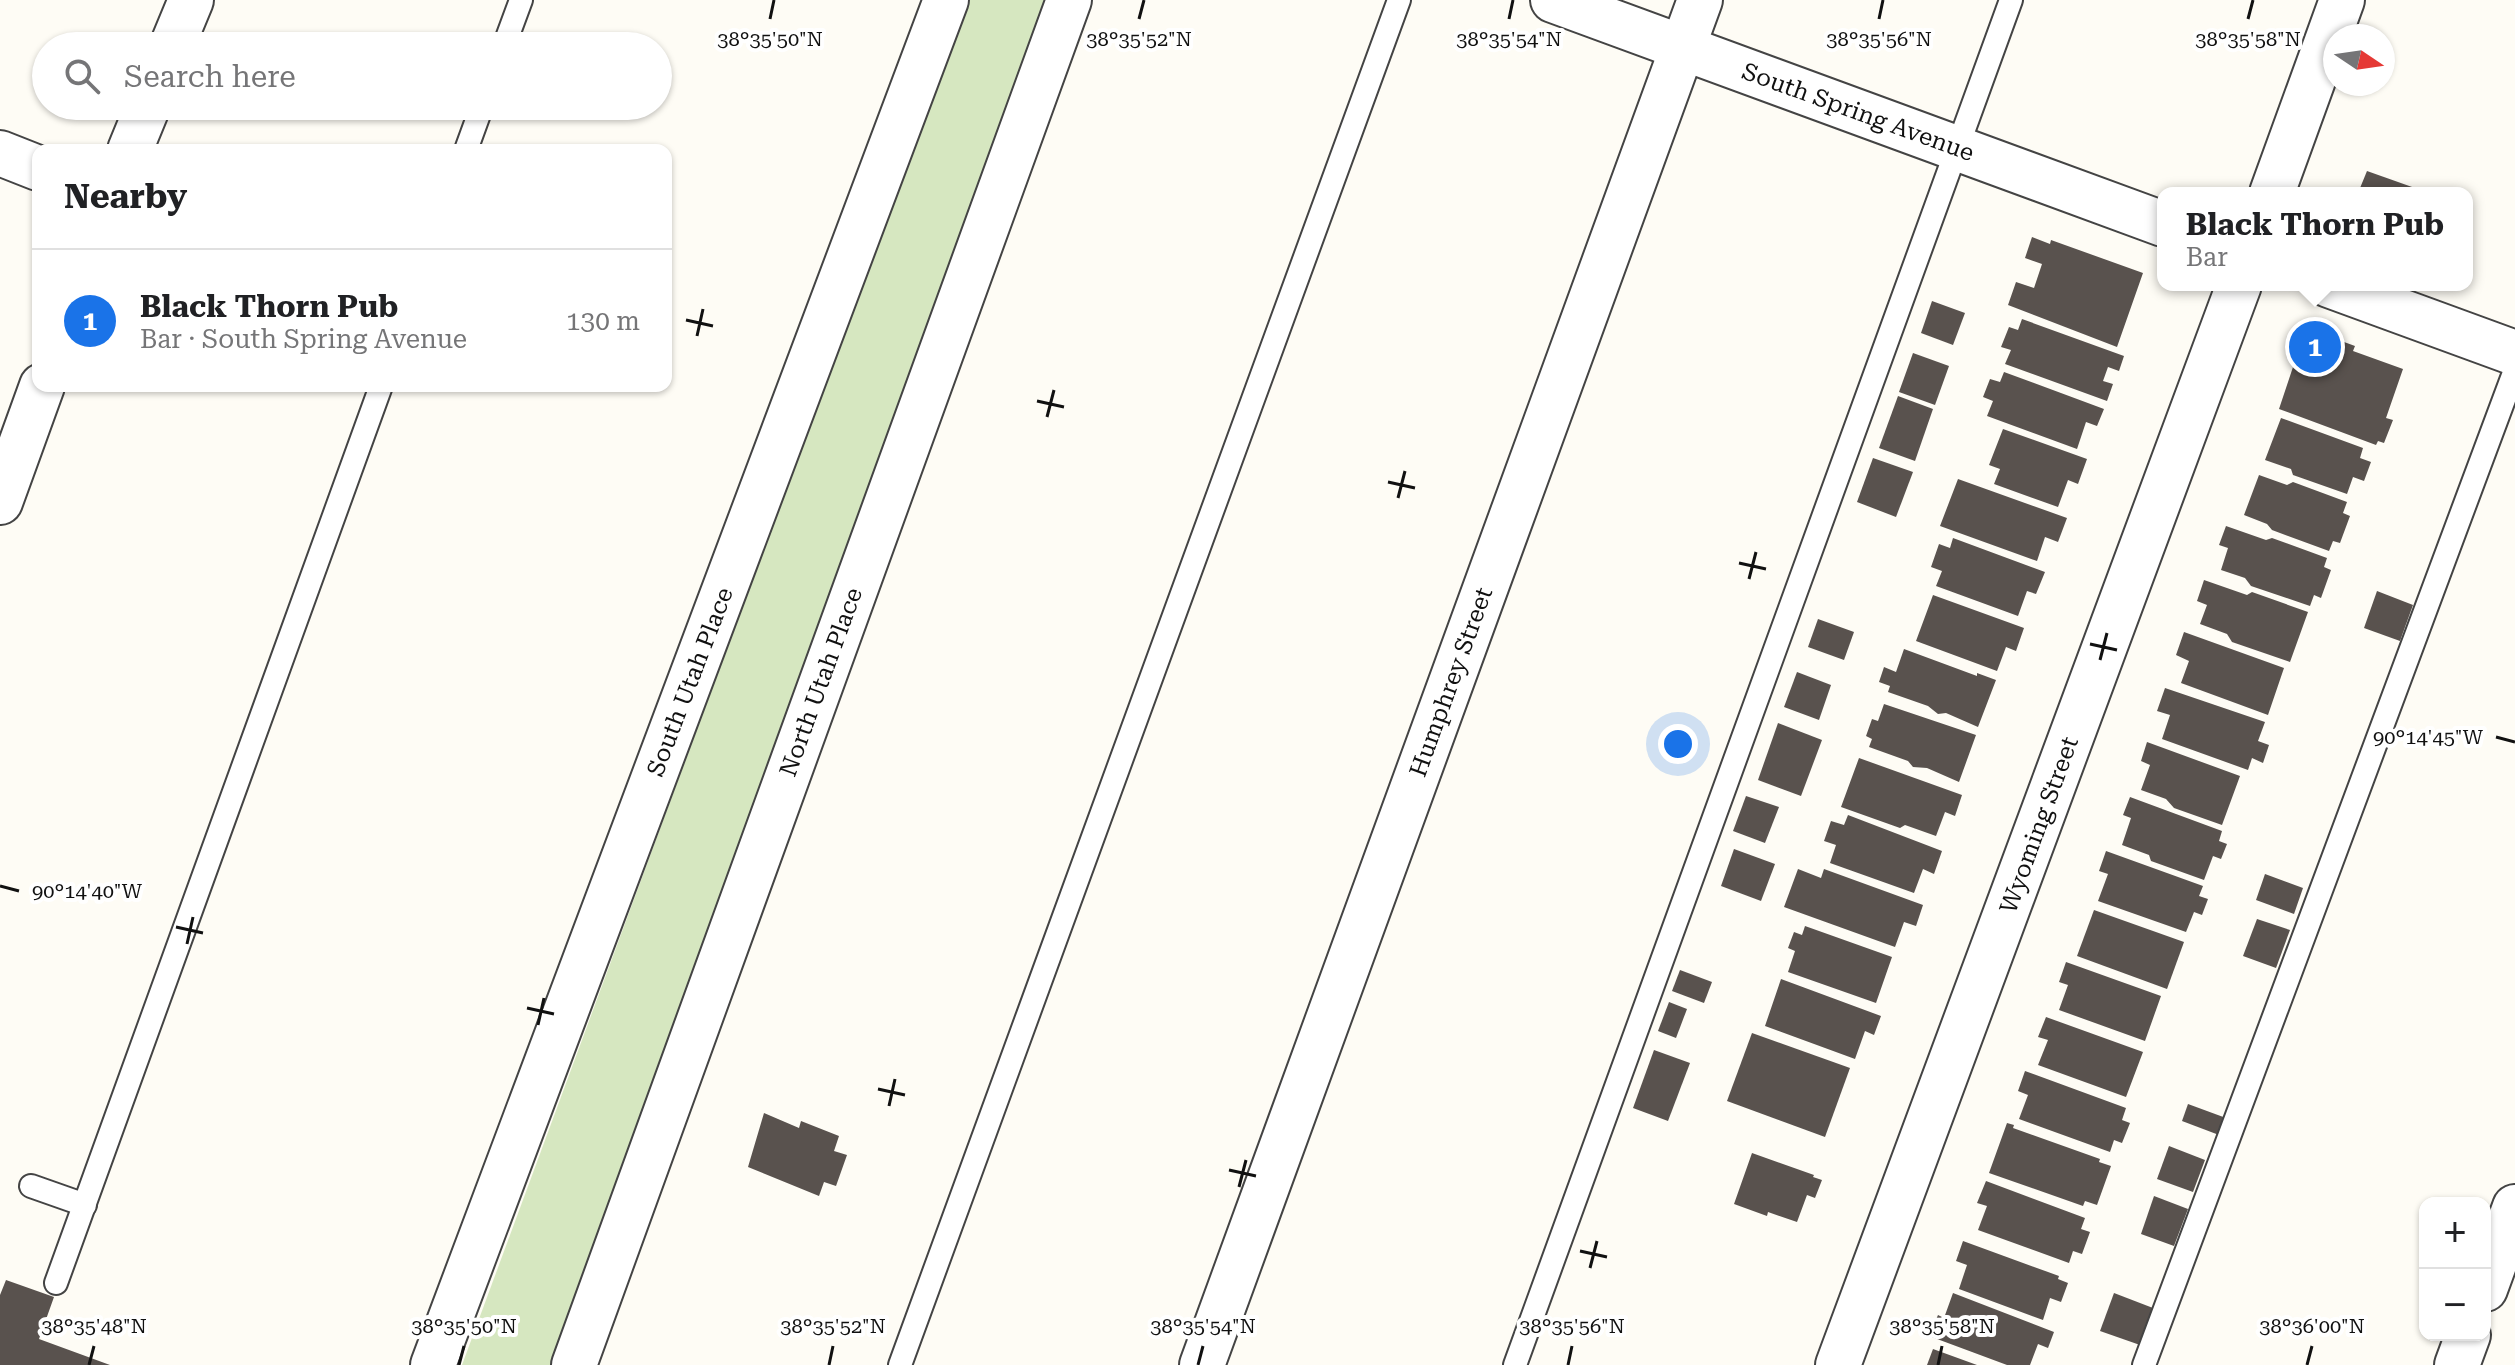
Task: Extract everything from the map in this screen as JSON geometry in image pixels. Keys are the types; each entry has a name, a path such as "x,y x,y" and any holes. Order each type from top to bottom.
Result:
{"street":[{"path":"178,32 191,0"},
{"name":"South Utah Place","path":"433,1365 946,0"},
{"name":"North Utah Place","path":"574,1365 1069,0"},
{"name":"South Spring Avenue","path":"1553,0 2157,222"},
{"name":"Humphrey Street","path":"1202,1365 1700,0"},
{"path":"2274,187 2342,0"},
{"path":"132,144 142,120"},
{"path":"0,153 32,166"},
{"name":"Wyoming Street","path":"1838,1365 2237,291"},
{"path":"2345,291 2515,353"},
{"path":"0,502 40,392"},
{"path":"2491,1273 2515,1207"},
{"path":"2457,1365 2466,1341"}],"lane":[{"path":"509,32 521,0"},
{"path":"900,1365 1399,0"},
{"path":"1515,1365 2011,0"},
{"path":"468,144 477,120"},
{"path":"2144,1365 2515,370"},
{"path":"56,1283 379,392"},
{"path":"31,1186 85,1205"}],"green space":[{"path":"966,0 1057,0 553,1365 462,1365"}],"building":[{"path":"2367,171 2412,187 2360,187"},
{"path":"2032,237 2050,244 2051,240 2143,273 2117,347 2008,305 2016,282 2034,288 2042,264 2025,258"},
{"path":"1932,301 1965,313 1953,345 1921,333"},
{"path":"2022,319 2124,356 2119,371 2108,367 2103,381 2113,384 2107,401 2005,364 2011,350 2001,347 2009,327 2018,330"},
{"path":"2306,328 2355,346 2353,351 2403,369 2386,418 2393,420 2384,443 2378,441 2376,445 2279,409"},
{"path":"1913,353 1949,366 1935,405 1899,392"},
{"path":"2004,372 2104,409 2097,426 2086,422 2077,449 1987,416 1993,401 1983,397 1990,379 2000,382"},
{"path":"1898,396 1933,409 1915,461 1879,448"},
{"path":"2281,418 2363,448 2360,458 2371,462 2364,481 2353,477 2347,494 2293,475 2291,469 2265,460"},
{"path":"2003,429 2087,459 2078,484 2068,480 2058,507 1994,484 2000,469 1989,465"},
{"path":"1873,458 1913,472 1896,517 1857,502"},
{"path":"2259,475 2287,485 2293,482 2347,502 2343,513 2350,516 2340,543 2333,541 2329,551 2272,530 2267,524 2244,515"},
{"path":"1958,479 2067,518 2058,542 2045,537 2037,561 1940,526"},
{"path":"2226,526 2266,540 2272,538 2327,558 2324,567 2331,570 2321,598 2314,595 2310,606 2251,586 2245,578 2221,570 2228,548 2219,545"},
{"path":"1953,538 2045,572 2036,594 2027,591 2018,616 1936,586 1942,571 1931,567 1939,544 1950,548"},
{"path":"2204,580 2247,595 2252,592 2308,612 2290,662 2232,642 2227,634 2200,624 2207,605 2197,601"},
{"path":"2377,591 2413,605 2400,641 2364,628"},
{"path":"1933,595 2024,628 2016,651 2006,647 1997,671 1916,641"},
{"path":"1818,619 1854,632 1844,660 1808,647"},
{"path":"2184,632 2284,668 2268,715 2181,683 2189,661 2176,655"},
{"path":"1904,649 1996,680 1978,727 1888,692 1890,686 1879,682 1884,667 1896,672"},
{"path":"1797,672 1831,685 1819,720 1784,707"},
{"path":"2165,688 2265,722 2258,741 2269,745 2263,763 2252,758 2248,770 2162,739 2170,715 2157,711"},
{"path":"1884,704 1976,735 1959,782 1927,768 1913,767 1908,761 1869,747 1872,739 1866,736 1872,719 1878,721"},
{"path":"1778,723 1822,740 1801,796 1758,780"},
{"path":"2147,742 2240,776 2222,825 2174,808 2166,799 2141,790 2150,765 2141,761"},
{"path":"1859,758 1962,795 1955,816 1945,812 1936,836 1905,825 1900,828 1841,807"},
{"path":"1746,796 1779,807 1765,843 1733,831"},
{"path":"2130,797 2222,831 2219,841 2227,844 2221,859 2213,856 2204,880 2151,861 2149,855 2122,845 2131,818 2123,815"},
{"path":"1848,815 1942,851 1934,874 1923,869 1914,893 1830,863 1836,845 1824,841 1831,821 1844,825"},
{"path":"1734,849 1775,864 1761,901 1721,886"},
{"path":"2106,851 2203,886 2199,896 2208,899 2202,915 2194,912 2186,932 2098,901 2108,874 2099,871"},
{"path":"1798,869 1821,878 1824,869 1923,905 1916,926 1904,922 1895,947 1784,907"},
{"path":"2265,874 2303,888 2294,914 2256,900"},
{"path":"2094,910 2184,942 2167,989 2077,956"},
{"path":"2257,919 2290,930 2276,968 2243,956"},
{"path":"1805,926 1892,957 1876,1003 1788,972 1795,951 1788,948 1794,932 1802,935"},
{"path":"2066,962 2161,996 2145,1041 2059,1010 2068,985 2059,982"},
{"path":"1680,970 1712,982 1704,1003 1672,991"},
{"path":"1781,979 1881,1016 1874,1035 1865,1031 1855,1059 1765,1026"},
{"path":"1669,1002 1687,1009 1676,1038 1658,1031"},
{"path":"2046,1017 2143,1052 2126,1097 2038,1065 2048,1040 2038,1037"},
{"path":"1752,1033 1850,1068 1825,1137 1727,1101"},
{"path":"1654,1050 1690,1063 1668,1121 1633,1108"},
{"path":"2025,1071 2126,1108 2122,1120 2130,1123 2122,1143 2114,1140 2110,1152 2019,1119 2028,1095 2018,1091"},
{"path":"2188,1104 2226,1118 2219,1135 2182,1121"},
{"path":"764,1113 799,1128 801,1121 839,1136 834,1151 847,1155 836,1186 824,1182 819,1196 748,1167"},
{"path":"2007,1123 2111,1166 2097,1205 2085,1201 2083,1206 1989,1173"},
{"path":"2169,1146 2205,1160 2193,1192 2157,1179"},
{"path":"1752,1153 1822,1180 1815,1198 1807,1195 1797,1222 1768,1212 1767,1216 1734,1204"},
{"path":"1986,1181 2085,1218 2081,1229 2090,1232 2082,1254 2073,1251 2069,1263 1978,1230 1987,1206 1977,1203"},
{"path":"2154,1196 2188,1209 2174,1246 2141,1234"},
{"path":"1963,1241 2059,1276 2058,1279 2068,1283 2061,1302 2050,1298 2043,1320 1959,1289 1967,1265 1956,1261"},
{"path":"6,1280 54,1297 39,1339 110,1365 0,1365 0,1295"},
{"path":"1953,1293 2054,1332 2048,1348 2038,1344 2030,1365 2007,1365 1929,1336 1938,1315 1944,1318"},
{"path":"2114,1293 2153,1308 2140,1345 2100,1331"},
{"path":"1933,1349 1977,1365 1927,1365"}],"place":[{"name":"Black Thorn Pub","path":"2315,347"}]}
